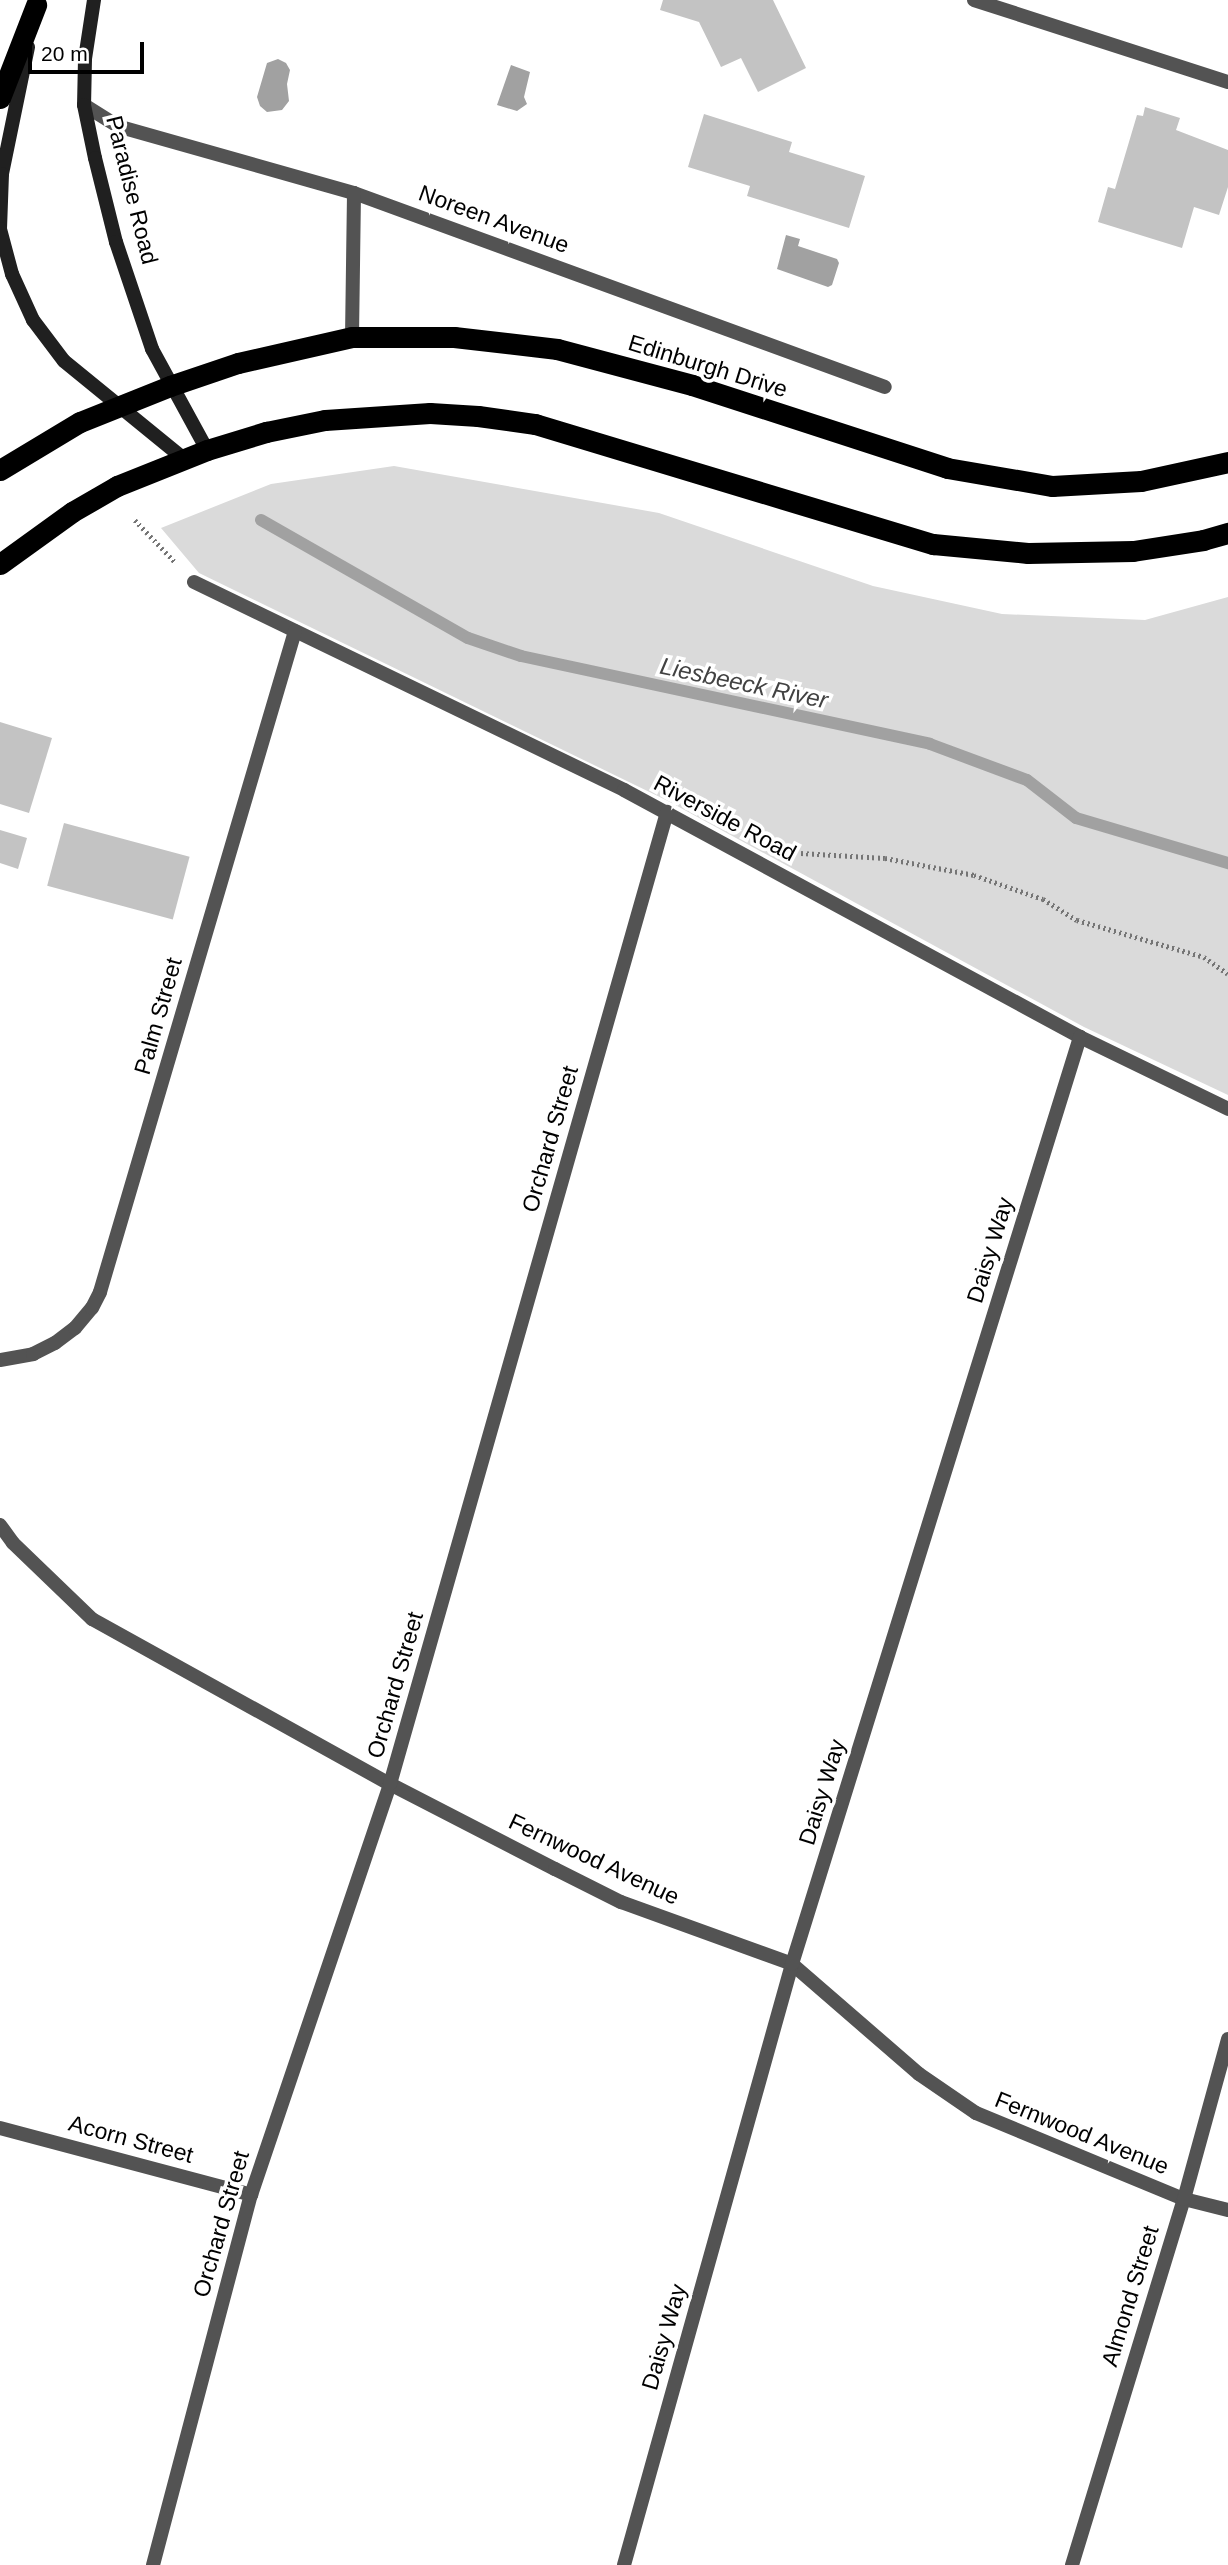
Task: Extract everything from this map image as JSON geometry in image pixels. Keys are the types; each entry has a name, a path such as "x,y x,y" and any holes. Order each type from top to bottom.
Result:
{"highway":[{"path":"0,98 37,3"},
{"name":"Edinburgh Drive","path":"170,386 238,363 352,337 454,337 557,349 692,385 947,468 1052,486 1141,481 1228,462"},
{"path":"0,470 38,445 118,405 170,386"},
{"path":"0,564 72,512 117,486 207,450 266,432 325,420 417,414 478,416 548,428 933,544 1028,553 1133,551 1203,540 1228,533"}],"main road":[{"name":"Paradise Road","path":"94,0 85,59 84,106 119,252 148,338 170,386 207,450"},
{"path":"37,3 2,174 0,229 12,274 33,320 64,361 184,459"}],"street":[{"path":"974,0 1228,82"},
{"name":"Noreen Avenue","path":"84,106 117,126 354,193 885,387"},
{"path":"352,337 354,193"},
{"name":"Riverside Road","path":"194,582 667,812 1080,1037 1228,1109"},
{"name":"Palm Street","path":"0,1360 33,1354 55,1343 75,1328 92,1308 100,1292 295,631"},
{"name":"Orchard Street","path":"153,2565 251,2195 390,1784 667,812"},
{"name":"Daisy Way","path":"624,2565 792,1964 1080,1037"},
{"name":"Fernwood Avenue","path":"0,1524 13,1543 92,1619 390,1784 621,1902 792,1964 919,2074 976,2113 1184,2199 1228,2210"},
{"name":"Almond Street","path":"1072,2565 1184,2199 1228,2039"},
{"name":"Acorn Street","path":"0,2128 251,2195"}],"path":[{"path":"135,520 194,582"},
{"path":"751,857 826,853 885,858 974,875 1043,899 1077,920 1204,957 1228,974"}],"shaded area":[{"path":"278,59 286,63 290,70 287,84 289,101 282,110 267,112 260,106 257,97 267,63"},
{"path":"511,65 530,72 524,97 527,104 517,111 497,105"},
{"path":"786,235 800,239 798,246 837,259 839,263 832,285 828,287 777,269"},
{"path":"394,466 659,513 873,586 1002,614 1145,620 1228,597 1228,1095 1084,1027 668,801 199,573 161,528 271,484"}],"building":[{"path":"663,0 773,0 806,68 758,92 741,58 721,67 699,22 660,10"},
{"path":"1145,107 1180,118 1176,130 1228,150 1228,187 1219,215 1194,207 1182,248 1098,222 1108,187 1115,189 1137,115 1143,116"},
{"path":"704,114 792,142 789,152 865,176 849,228 747,196 750,186 688,167"},
{"path":"0,722 52,738 29,813 0,804"},
{"path":"64,823 190,857 173,919 47,886"},
{"path":"0,830 27,838 18,869 0,863"}],"waterway":[{"name":"Liesbeeck River","path":"261,520 468,638 521,656 930,744 1027,780 1076,818 1228,863"}]}
